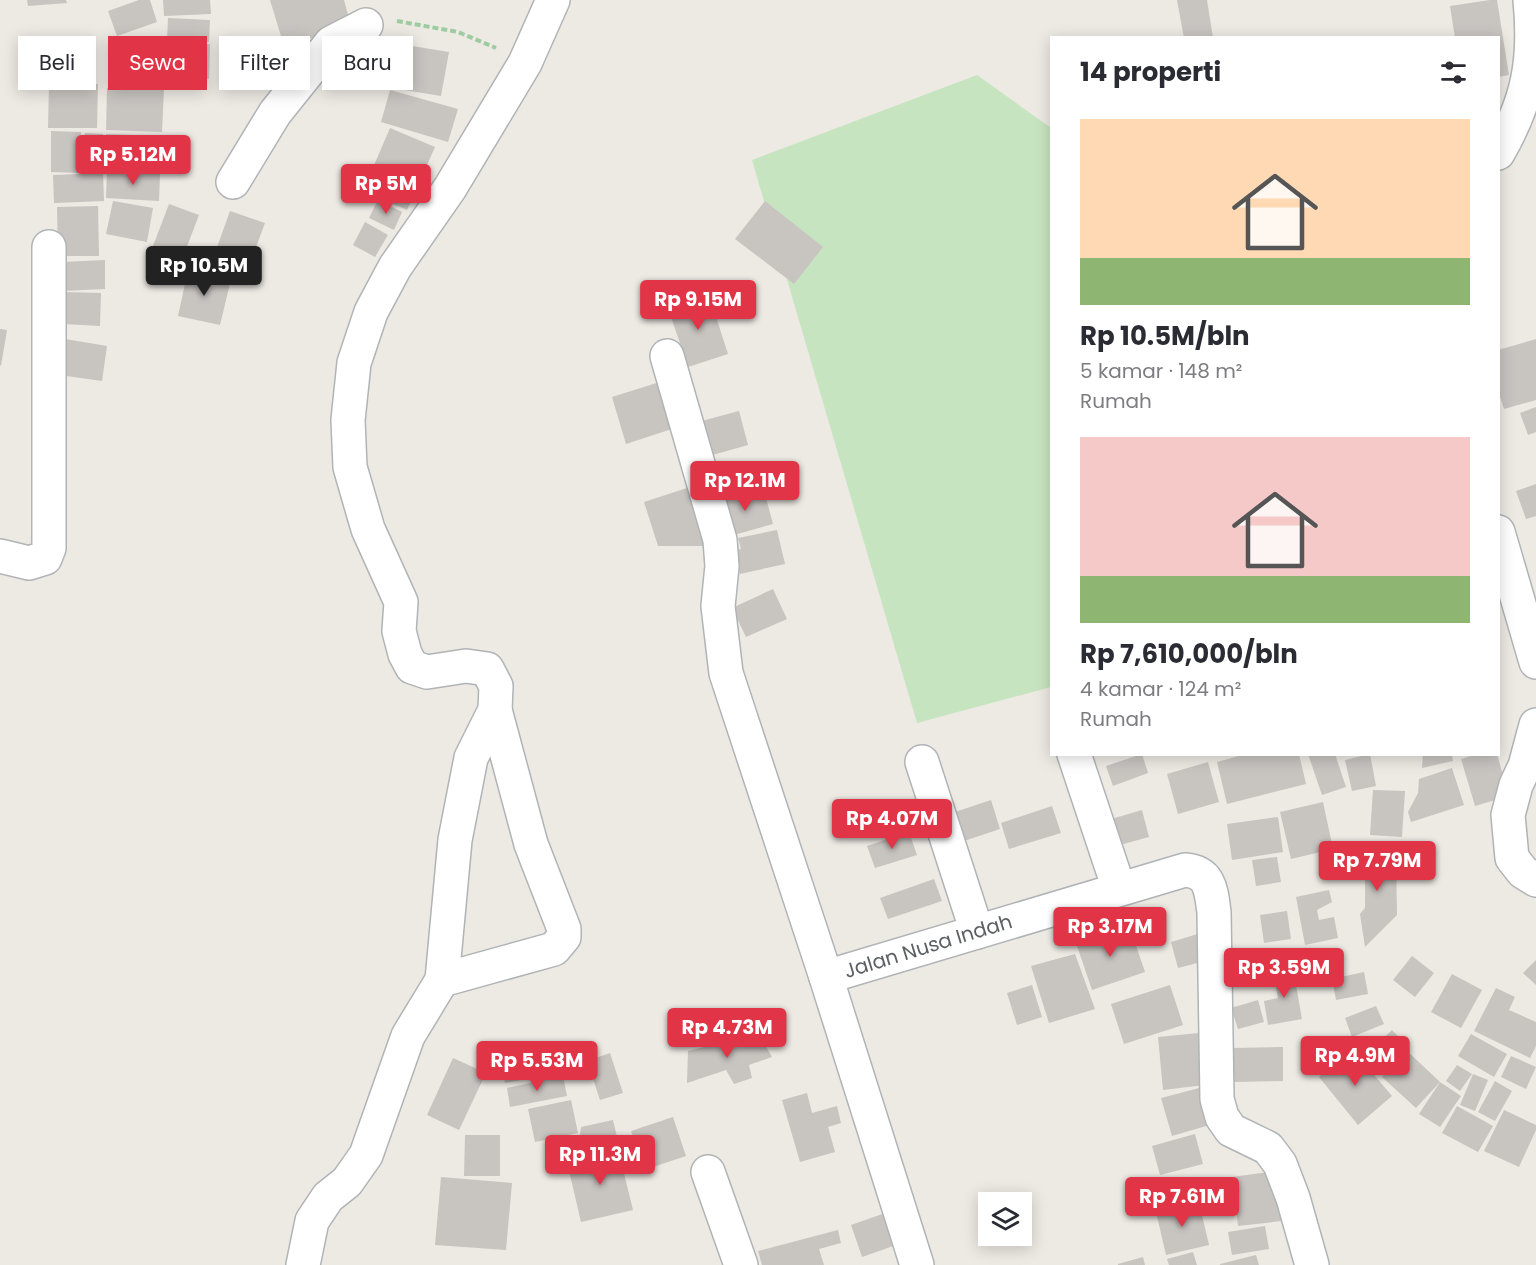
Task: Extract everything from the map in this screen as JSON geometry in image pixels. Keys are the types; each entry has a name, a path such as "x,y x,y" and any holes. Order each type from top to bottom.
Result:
{"street":[{"path":"442,980 554,949 564,937 564,929 531,844 495,710 496,686 487,669 466,666 427,672 412,667 405,654 399,631 401,602 368,529 350,467 348,420 354,363 371,312 395,267 450,188 514,57 553,0"},
{"path":"1500,149 1517,119 1532,82 1536,51 1530,0"},
{"path":"233,183 275,113 331,43 366,25"},
{"path":"0,556 29,563 45,558 49,548 49,247"},
{"path":"667,356 720,540 722,566 718,606 726,673 826,977 917,1265"},
{"path":"1500,539 1536,662"},
{"path":"303,1265 312,1221 328,1197 347,1182 366,1155 408,1036 442,980 455,840 471,758 495,710"},
{"path":"1536,725 1508,815 1512,858 1523,872 1536,880"},
{"path":"1075,756 1119,889"},
{"path":"922,762 977,932"},
{"name":"Jalan Nusa Indah","path":"826,977 1119,889 1185,870 1194,870 1202,875 1210,886 1214,912 1217,1099 1222,1116 1231,1130 1268,1148 1280,1164 1293,1198 1312,1265"},
{"path":"708,1172 741,1265"}],"path":[{"path":"366,25 395,20 458,32 514,57"}],"green space":[{"path":"977,75 1050,127 1050,687 917,723 752,160"}],"building":[{"path":"27,0 66,0 67,3 28,6"},
{"path":"139,0 150,0 157,22 117,36 108,11"},
{"path":"163,0 210,0 211,14 164,16"},
{"path":"270,0 344,0 351,26 310,38 310,36 281,36"},
{"path":"1177,0 1207,0 1213,36 1184,36"},
{"path":"1497,0 1509,75 1500,77 1500,36 1455,36 1450,6"},
{"path":"168,18 210,20 209,42 207,42 207,36 167,36"},
{"path":"207,44 210,44 209,79 207,79"},
{"path":"413,46 449,52 441,96 404,90 413,90"},
{"path":"96,84 98,84 97,128 48,128 49,90 96,90"},
{"path":"107,88 108,90 164,90 162,132 106,130"},
{"path":"390,90 458,109 448,142 381,122"},
{"path":"390,128 435,147 407,210 363,191"},
{"path":"51,131 81,132 80,173 51,172"},
{"path":"85,133 103,134 101,169 82,168"},
{"path":"106,134 160,136 158,168 105,166"},
{"path":"107,172 160,174 159,201 106,198"},
{"path":"103,173 104,201 54,203 53,175"},
{"path":"378,200 402,212 394,230 369,218"},
{"path":"113,201 153,208 147,242 106,234"},
{"path":"765,201 823,247 794,284 735,239"},
{"path":"169,204 199,215 183,257 153,246"},
{"path":"98,206 99,256 58,256 57,207"},
{"path":"230,211 265,223 244,279 210,267"},
{"path":"365,222 388,235 375,257 353,245"},
{"path":"105,260 105,289 62,291 62,262"},
{"path":"188,270 231,279 220,325 178,316"},
{"path":"64,292 101,293 100,326 63,324"},
{"path":"709,295 728,354 688,367 668,308"},
{"path":"0,329 7,330 1,366 0,365"},
{"path":"65,339 107,346 102,381 59,375"},
{"path":"1536,339 1536,400 1504,409 1500,397 1500,349"},
{"path":"666,380 681,426 626,444 612,397"},
{"path":"1536,407 1536,432 1528,435 1520,413"},
{"path":"739,411 748,445 702,458 694,423"},
{"path":"1536,484 1536,516 1526,519 1516,491"},
{"path":"763,487 773,524 727,537 717,500"},
{"path":"687,488 706,546 658,546 644,502"},
{"path":"777,530 785,564 740,574 735,550 741,549 738,538"},
{"path":"773,589 787,619 746,637 732,608"},
{"path":"1143,756 1148,773 1113,786 1106,766"},
{"path":"1239,756 1299,756 1306,784 1227,804 1217,762"},
{"path":"1309,756 1336,756 1346,787 1322,795"},
{"path":"1370,756 1376,786 1352,791 1345,760"},
{"path":"1423,756 1452,756 1453,761 1422,768"},
{"path":"1471,756 1498,756 1509,796 1475,806 1461,759"},
{"path":"1208,762 1219,802 1178,814 1167,774"},
{"path":"1452,768 1464,805 1411,822 1408,812 1418,793 1419,779"},
{"path":"1373,790 1405,791 1402,837 1370,835"},
{"path":"991,800 1000,829 955,844 946,815"},
{"path":"1323,802 1333,849 1291,859 1280,812"},
{"path":"1052,806 1061,833 1009,849 1001,823"},
{"path":"1142,810 1149,837 1116,846 1108,820"},
{"path":"1278,817 1283,852 1232,860 1227,824"},
{"path":"909,832 917,855 875,868 867,846"},
{"path":"1396,855 1397,915 1365,947 1360,914 1365,908 1365,879 1351,879 1351,856"},
{"path":"1277,857 1281,882 1256,886 1252,860"},
{"path":"934,879 942,901 888,919 880,898"},
{"path":"1329,890 1332,902 1317,910 1319,920 1334,917 1338,938 1305,945 1296,897"},
{"path":"1287,911 1291,939 1264,943 1260,915"},
{"path":"1129,925 1145,972 1092,990 1076,943"},
{"path":"1201,933 1209,960 1178,968 1171,942"},
{"path":"1310,948 1330,948 1338,972 1305,982 1300,969 1310,966"},
{"path":"1075,954 1095,1009 1049,1023 1031,966"},
{"path":"1412,956 1434,973 1415,997 1393,980"},
{"path":"1536,960 1536,985 1523,973"},
{"path":"1293,968 1302,1019 1268,1025 1264,1001 1278,998 1273,972"},
{"path":"1364,972 1368,994 1336,1000 1332,979"},
{"path":"1452,974 1482,990 1461,1028 1431,1012"},
{"path":"1032,985 1042,1017 1017,1025 1007,993"},
{"path":"1170,985 1183,1025 1124,1044 1111,1004"},
{"path":"1496,988 1515,997 1509,1010 1536,1022 1536,1046 1530,1058 1474,1031"},
{"path":"1258,1000 1264,1022 1238,1029 1231,1008"},
{"path":"1376,1006 1384,1024 1352,1037 1345,1018"},
{"path":"1392,1030 1407,1045 1380,1073 1364,1057"},
{"path":"1199,1033 1205,1085 1163,1090 1158,1037"},
{"path":"759,1034 772,1057 749,1065 752,1078 734,1084 726,1070 687,1083 688,1051"},
{"path":"1471,1034 1507,1054 1494,1077 1458,1056"},
{"path":"566,1041 571,1071 505,1083 499,1053"},
{"path":"1283,1047 1283,1081 1231,1082 1230,1048"},
{"path":"1352,1049 1392,1096 1358,1125 1319,1077"},
{"path":"1406,1050 1440,1082 1416,1108 1382,1077"},
{"path":"610,1053 623,1093 600,1100 587,1061"},
{"path":"1511,1056 1536,1067 1526,1089 1501,1077"},
{"path":"453,1058 486,1073 459,1130 427,1115"},
{"path":"1457,1065 1472,1074 1460,1091 1446,1081"},
{"path":"1473,1074 1488,1080 1475,1111 1460,1105"},
{"path":"563,1076 567,1096 510,1107 507,1088"},
{"path":"1495,1081 1512,1091 1495,1121 1478,1112"},
{"path":"1440,1082 1461,1096 1440,1127 1419,1114"},
{"path":"1203,1087 1213,1124 1172,1136 1161,1098"},
{"path":"807,1093 812,1113 837,1106 841,1123 828,1127 835,1152 800,1162 782,1100"},
{"path":"571,1100 578,1133 535,1142 528,1109"},
{"path":"1457,1106 1493,1126 1478,1152 1442,1133"},
{"path":"1504,1110 1536,1125 1536,1130 1519,1167 1484,1151"},
{"path":"673,1117 686,1156 644,1170 631,1131"},
{"path":"613,1120 618,1141 578,1151 581,1127"},
{"path":"1195,1134 1203,1164 1160,1175 1152,1146"},
{"path":"465,1135 500,1135 500,1176 464,1176"},
{"path":"618,1149 633,1210 581,1222 567,1162"},
{"path":"1275,1171 1282,1221 1238,1226 1232,1177"},
{"path":"441,1177 512,1183 506,1250 435,1245"},
{"path":"1199,1202 1209,1245 1166,1255 1156,1212"},
{"path":"888,1212 899,1244 862,1257 851,1225"},
{"path":"1265,1226 1269,1249 1232,1255 1228,1232"},
{"path":"838,1230 841,1243 819,1249 824,1265 762,1265 758,1251"},
{"path":"1193,1252 1197,1265 1169,1265 1167,1259"},
{"path":"1256,1255 1259,1265 1220,1265 1220,1264"},
{"path":"1143,1257 1145,1265 1118,1265 1118,1264"}]}
